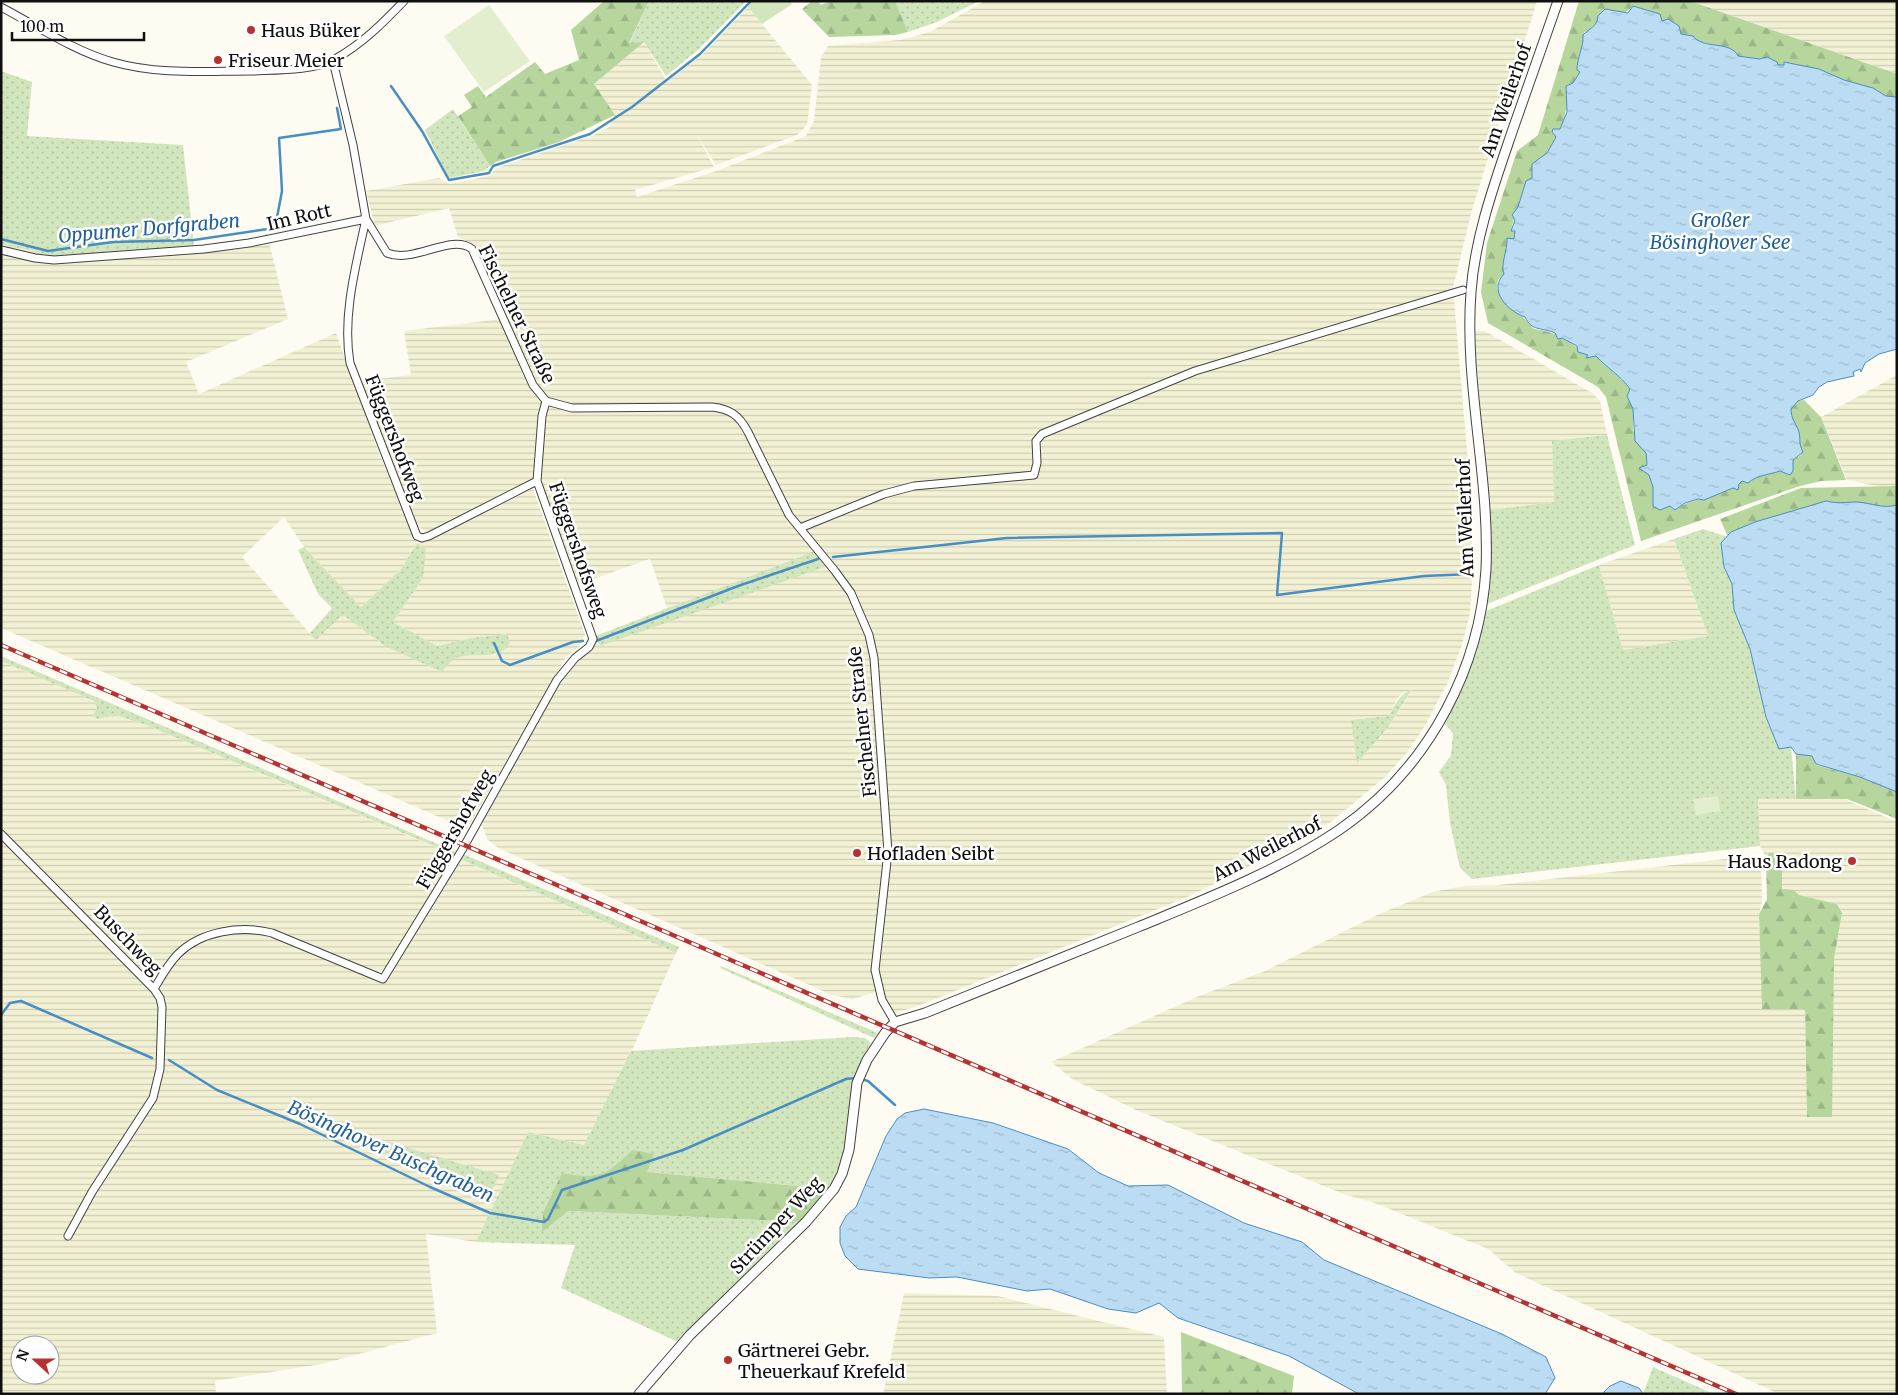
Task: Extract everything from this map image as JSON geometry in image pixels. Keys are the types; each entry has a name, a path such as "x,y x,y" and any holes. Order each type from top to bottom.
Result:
{"street":[{"path":"1,7 85,51 113,62 144,69 178,72 301,68 333,61 364,40 404,1"},
{"name":"Am Weilerhof","path":"895,1022 911,1018 1196,904 1274,866 1339,830 1387,791 1416,759 1434,732 1459,685 1473,646 1481,609 1486,568 1484,517 1470,352 1471,290 1475,262 1494,184 1558,1"},
{"name":"Fischelner Straße","path":"333,61 353,145 366,219 388,253 403,257 457,244 468,246 472,249 533,385 546,402 572,408 712,406 733,412 742,419 780,500 851,593 866,628 874,658 888,852 875,970 882,1000 895,1022"},
{"name":"Im Rott","path":"1,250 35,258 54,260 204,249 249,243 366,219"},
{"name":"Függershofweg","path":"366,219 357,262 346,339 350,363 417,536 422,538 429,536 537,480"},
{"path":"800,528 884,494 914,486 1034,475 1037,463 1034,448 1036,441 1042,434 1195,371 1463,290"},
{"name":"Függershofsweg","path":"546,402 542,416 537,480 590,630 592,639 589,647"},
{"name":"Függershofweg","path":"383,979 462,850 557,680 575,658 589,647"},
{"name":"Buschweg","path":"1,834 154,989 178,953 204,938 239,929 258,929 272,933 383,979"},
{"path":"68,1236 88,1200 153,1098 158,1086 162,1007 160,998 154,989"},
{"name":"Strümper Weg","path":"639,1394 690,1335 806,1222 834,1190 842,1174 849,1150 857,1083 878,1042 895,1022"}],"shaded area":[{"path":"985,1 1537,1 1472,210 1453,288 1472,508 1472,584 1470,613 1462,645 1447,684 1426,724 1409,750 1385,777 1331,822 1266,858 1190,896 918,1006 892,1014 880,991 852,999 832,995 498,848 487,839 482,825 485,815 566,667 590,648 596,636 667,608 650,559 576,585 537,479 428,533 413,523 359,381 411,375 404,331 509,318 479,247 458,237 449,208 375,226 366,191 439,178 450,184 489,176 496,168 594,135 609,127 614,116 594,84 644,42 667,82 703,54 748,7 812,85 807,125 797,135 716,165 698,137 714,167 635,190 637,197 719,170 806,136 814,121 821,57 828,46 900,40 930,32","holes":["1412,690 1389,726 1352,720 1389,716 1402,693"]},
{"path":"1690,1 1897,1 1897,74"},
{"path":"267,234 288,319 186,362 199,394 336,333 379,453 417,543 533,489 585,635 579,647 566,657 467,829 1,628 1,244 54,256 194,246 249,239","holes":["284,517 304,547 361,607 401,569 417,543 423,578 393,622 437,646 471,638 507,634 510,643 495,655 474,654 454,658 385,646 343,615 316,640 242,557"]},
{"path":"1474,331 1485,331 1592,393 1600,401 1607,435 1552,442 1554,502 1488,510"},
{"path":"1897,375 1897,486 1881,487 1847,480 1821,417"},
{"path":"1674,539 1708,636 1623,650 1599,565"},
{"path":"1,661 94,701 98,718 115,715 146,725 437,848 451,861 387,969 373,973 273,931 258,927 239,927 204,936 160,972 150,977 144,976 1,831"},
{"path":"1758,798 1844,799 1897,822 1897,1394 1779,1394 1516,1273 1488,1249 1372,1202 1346,1195 1136,1110 1072,1079 1051,1062 1199,996 1265,971 1379,914 1433,892 1462,886 1498,885 1751,856 1761,862 1762,901 1759,914 1763,1009 1805,1009 1807,1117 1842,913 1837,904 1799,895 1794,890 1782,890 1760,846"},
{"path":"1,836 141,979 155,996 173,963 191,947 206,940 240,930 270,934 384,982 460,859 676,953 633,1048 584,1145 528,1132 476,1242 426,1234 437,1333 322,1364 215,1381 216,1394 1,1394"},
{"path":"904,1293 998,1296 1164,1337 1167,1394 883,1394"}],"green space":[{"path":"604,1 649,1 629,43 644,42 594,84 615,115 559,142 496,162 490,166 458,116 472,107 464,95 478,86 486,97 535,62 545,74 579,60 571,30"},
{"path":"649,1 746,1 699,49 666,76 644,42 629,44"},
{"path":"751,1 790,1 792,4 762,24 748,7"},
{"path":"812,1 818,1 821,5 831,1 895,1 908,32 895,35 829,37 802,9"},
{"path":"895,1 977,2 937,22 908,32"},
{"path":"1579,1 1690,1 1897,74 1897,97 1886,96 1873,88 1844,80 1819,69 1777,65 1777,62 1767,57 1759,59 1738,56 1729,48 1697,41 1693,36 1681,34 1662,22 1660,14 1633,6 1621,14 1601,20 1584,32 1579,56 1580,72 1573,83 1566,86 1567,104 1563,121 1556,137 1547,152 1532,164 1532,178 1526,181 1512,225 1511,231 1515,231 1514,239 1507,238 1504,274 1498,280 1497,289 1534,329 1551,332 1563,338 1588,355 1587,357 1596,356 1630,389 1627,396 1633,409 1633,430 1646,453 1647,465 1639,468 1649,475 1653,487 1653,506 1660,510 1670,506 1675,510 1683,505 1726,491 1742,481 1748,483 1755,478 1780,471 1784,473 1793,471 1793,460 1801,455 1791,419 1791,409 1798,401 1804,400 1821,417 1846,480 1821,481 1800,486 1641,541 1606,397 1598,387 1488,323 1481,292 1487,243 1517,151 1538,135"},
{"path":"489,5 530,61 484,92 444,36"},
{"path":"1,71 32,82 27,136 183,145 194,246 54,256 1,244"},
{"path":"453,109 490,166 484,171 450,178 447,175 425,130"},
{"path":"1607,435 1635,545 1487,604 1490,568 1488,510 1554,502 1552,441"},
{"path":"1897,486 1897,505 1886,508 1857,502 1841,504 1826,501 1755,522 1731,532 1728,537 1720,519 1801,488"},
{"path":"1703,529 1728,537 1724,567 1732,584 1734,610 1750,649 1766,717 1779,749 1791,747 1796,799 1758,799 1760,846 1472,879 1460,868 1450,823 1446,785 1439,772 1451,755 1453,733 1445,724 1469,669 1486,611 1599,565 1623,650 1708,636 1674,539"},
{"path":"417,543 426,549 423,578 393,622 437,646 471,638 507,634 510,643 505,649 493,654 456,658 442,672 385,646 343,615 316,640 309,634 332,608 318,594 298,550 304,547 361,607 401,569"},
{"path":"813,552 825,567 600,646 596,636"},
{"path":"1,656 456,852 451,861 436,847 146,725 115,715 98,719 93,716 97,708 94,701 1,661"},
{"path":"1412,689 1389,726 1357,763 1351,720 1389,716 1401,697"},
{"path":"1796,754 1812,756 1816,765 1860,777 1897,792 1897,819 1847,799 1796,799"},
{"path":"1718,796 1720,811 1696,815 1693,799"},
{"path":"1769,853 1782,853 1782,889 1794,890 1799,895 1837,904 1842,913 1834,959 1832,1117 1807,1117 1805,1009 1762,1009 1759,914 1767,899 1766,859"},
{"path":"463,854 679,947 676,953 460,859"},
{"path":"721,966 878,1033 874,1038 720,968"},
{"path":"853,1037 865,1038 871,1043 862,1060 856,1078 844,1153 831,1189 647,1172 632,1150 601,1174 585,1176 562,1173 568,1211 802,1222 678,1342 561,1288 575,1245 476,1242 528,1132 584,1145 631,1051"},
{"path":"368,1136 499,1175 490,1195 365,1144"},
{"path":"632,1150 654,1154 647,1172 831,1189 802,1222 568,1211 542,1232 543,1213 562,1173 585,1176 601,1174"},
{"path":"1181,1332 1294,1376 1292,1394 1182,1394"},
{"path":"1653,1367 1714,1394 1643,1394"}],"water":[{"name":"Großer Bösinghover See","path":"1633,6 1660,14 1662,21 1668,19 1679,26 1681,34 1693,36 1704,43 1729,48 1738,56 1759,59 1767,57 1777,62 1778,65 1784,65 1784,62 1819,69 1844,80 1873,88 1886,96 1897,97 1897,349 1879,354 1865,363 1861,372 1860,369 1853,372 1854,376 1827,382 1819,387 1813,395 1798,401 1791,409 1799,432 1803,452 1793,460 1793,471 1790,475 1780,471 1751,480 1748,483 1742,481 1739,484 1738,490 1733,488 1704,500 1698,499 1685,503 1675,510 1670,506 1660,510 1653,506 1653,487 1649,475 1639,468 1647,465 1646,453 1635,441 1633,409 1627,396 1630,389 1596,356 1586,358 1588,355 1578,352 1577,346 1562,338 1558,339 1555,333 1531,325 1525,317 1506,305 1499,293 1498,287 1504,274 1503,266 1507,238 1514,239 1515,231 1511,231 1515,220 1512,215 1518,207 1526,181 1532,178 1532,164 1547,153 1556,137 1552,132 1553,129 1560,129 1567,112 1566,86 1573,83 1580,72 1577,70 1577,65 1583,35 1594,25 1598,16 1605,9 1628,13"},
{"path":"1826,501 1838,503 1857,502 1882,506 1897,505 1897,792 1860,777 1816,764 1812,756 1796,754 1791,747 1779,749 1766,717 1750,649 1734,610 1732,584 1724,567 1721,543 1731,532 1755,522"},
{"path":"924,1109 993,1123 1068,1149 1099,1173 1128,1186 1168,1185 1244,1223 1302,1242 1324,1260 1502,1334 1546,1357 1555,1378 1545,1394 1359,1394 1289,1356 1178,1318 1159,1303 1136,1313 1108,1309 1050,1289 1027,1291 957,1277 929,1278 858,1269 845,1256 840,1243 840,1227 846,1216 856,1207 886,1136 897,1119 905,1113"},
{"path":"1621,1381 1639,1388 1643,1394 1602,1394 1610,1386"}],"waterway":[{"path":"391,86 422,131 449,180 489,173 493,166 590,134 632,107 700,54 751,1"},
{"name":"Oppumer Dorfgraben","path":"1,239 48,251 113,242 194,240 275,228 282,191 279,138 341,129 337,108"},
{"path":"833,557 1007,538 1282,533 1277,595 1424,576 1471,574"},
{"path":"596,641 738,586 818,559"},
{"path":"494,643 502,661 510,665 573,642 583,641"},
{"name":"Bösinghover Buschgraben","path":"1,1015 10,1003 21,1001 152,1058"},
{"name":"Bösinghover Buschgraben","path":"169,1060 217,1090 300,1124 430,1187 490,1213 544,1222 548,1219 562,1190 683,1150 846,1079 856,1078"},
{"name":"Bösinghover Buschgraben","path":"861,1079 868,1081 895,1105"}],"railway":[{"path":"1,645 1736,1394"}],"place":[{"name":"Haus Büker","path":"251,30"},
{"name":"Friseur Meier","path":"218,60"},
{"name":"Hofladen Seibt","path":"857,853"},
{"name":"Haus Radong","path":"1852,861"},
{"name":"Gärtnerei Gebr. Theuerkauf Krefeld","path":"728,1360"}]}
